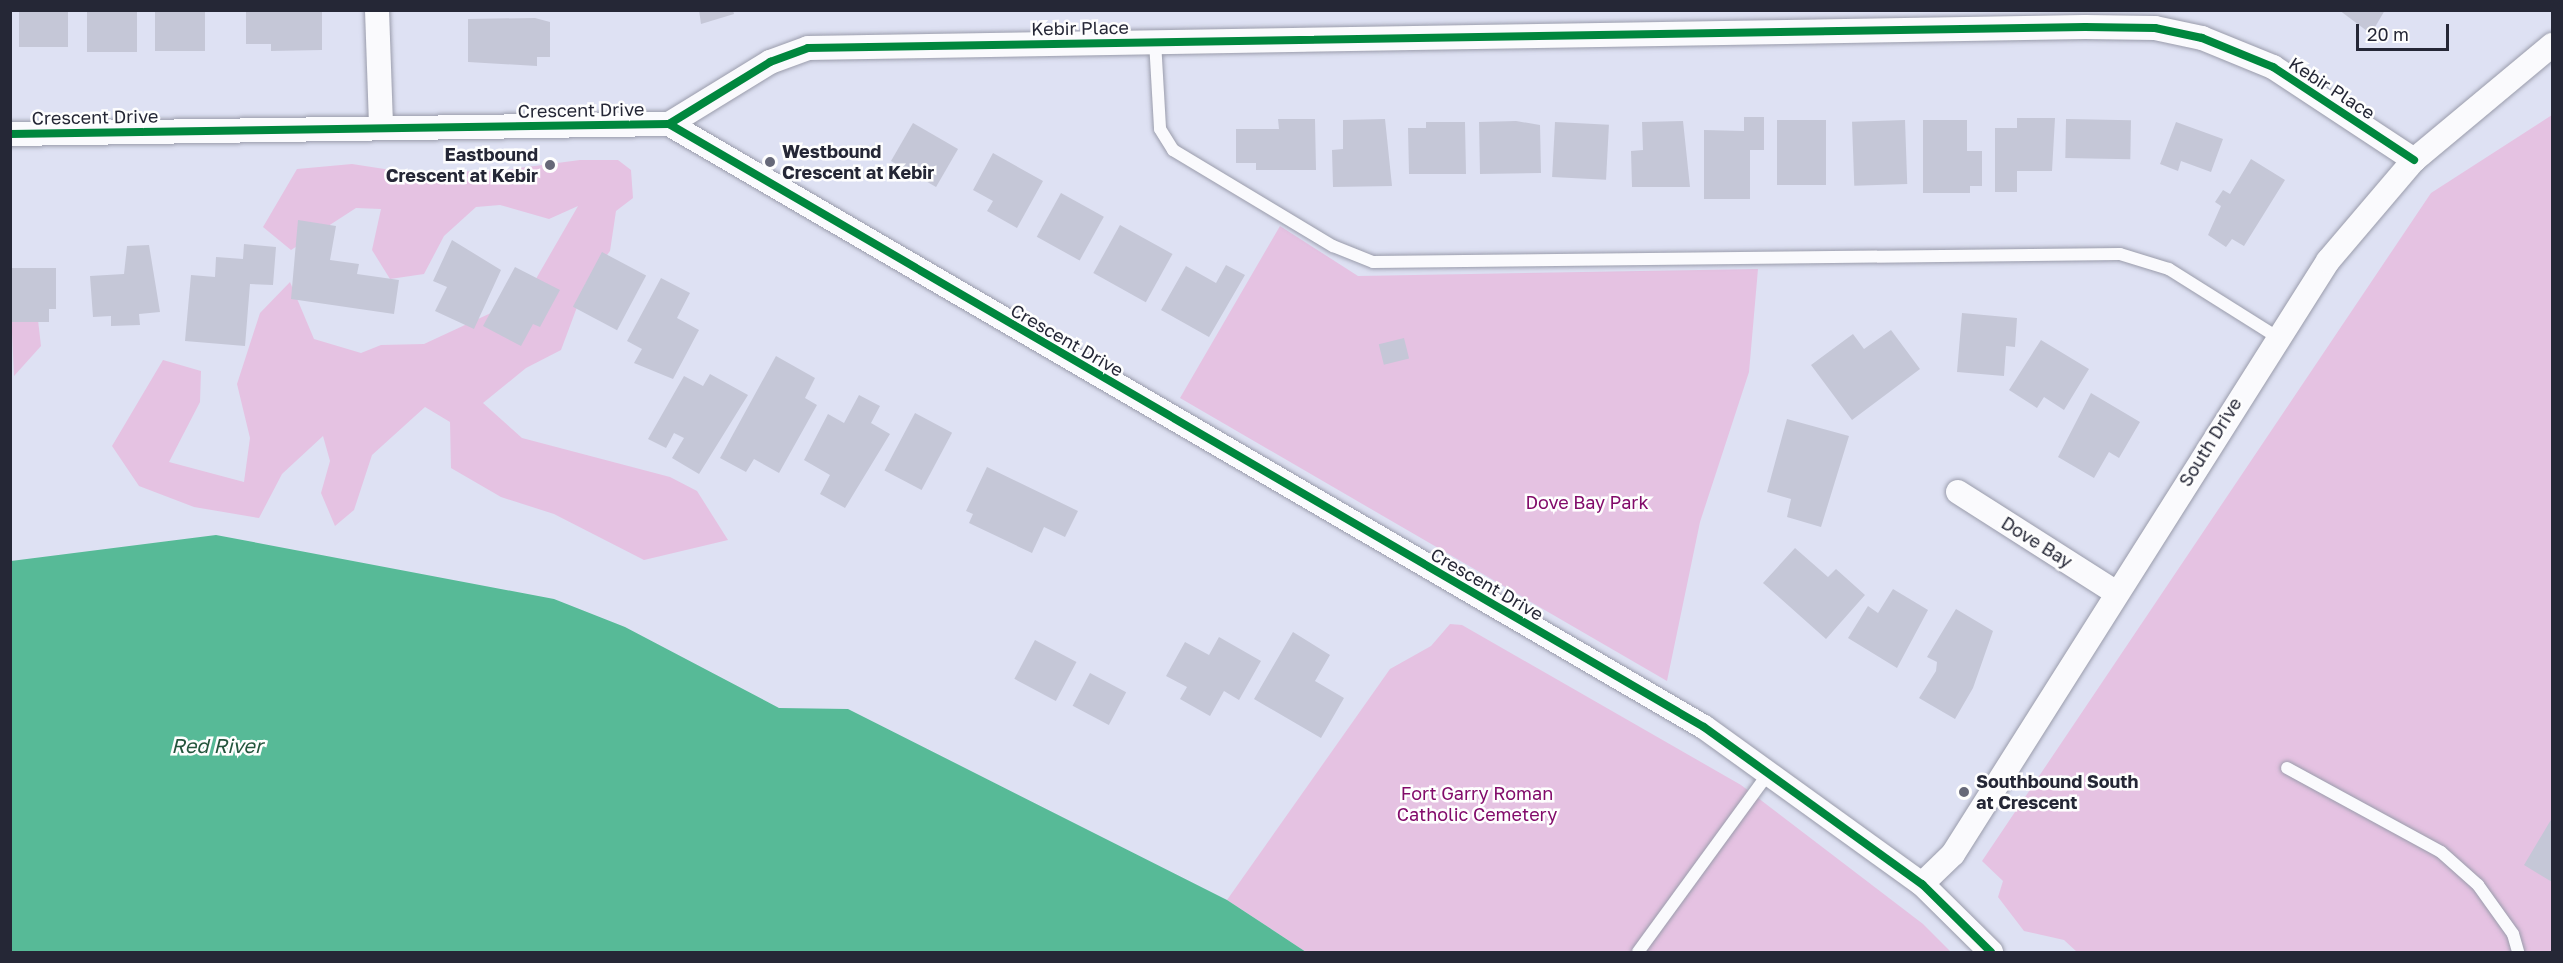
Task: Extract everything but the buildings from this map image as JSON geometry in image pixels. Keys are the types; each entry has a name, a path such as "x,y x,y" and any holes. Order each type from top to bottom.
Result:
{"street":[{"path":"376,10 381,126"},
{"name":"Kebir Place","path":"669,124 770,62 808,48 1155,41 1845,20 2155,28 2202,38 2273,67 2414,160"},
{"name":"South Drive","path":"1922,884 1953,854 2115,592 2328,261 2414,160 2553,45"},
{"name":"Crescent Drive","path":"10,134 381,126 669,124 1770,771 1922,884 1991,952"},
{"name":"Dove Bay","path":"1958,492 2115,592"}],"lane":[{"path":"1155,41 1160,129 1173,150 1333,246 1373,262 2120,254 2169,269 2277,337"},
{"path":"2287,768 2441,852 2478,885 2513,934 2518,952"},
{"path":"1638,952 1770,771"}],"green space":[{"path":"2552,115 2552,952 2077,952 2064,940 2024,931 1998,897 2003,881 1982,861 2431,193"},
{"path":"580,160 618,160 631,170 633,198 616,211 610,251 586,283 561,350 526,368 483,403 522,438 670,477 697,491 728,540 644,560 554,514 501,497 451,468 450,422 425,407 372,455 354,510 335,526 321,493 330,461 323,436 282,474 259,518 194,507 139,486 112,446 163,360 201,371 200,402 169,462 244,482 250,438 237,384 260,313 290,282 314,339 361,353 381,345 424,344 506,306 533,284 578,206 549,219 500,205 476,207 444,236 424,274 390,279 372,250 381,209 356,208 291,250 263,227 297,169 352,164 404,172 497,171"},
{"name":"Dove Bay Park","path":"1280,226 1358,276 1758,269 1749,372 1700,522 1667,681 1180,398"},
{"path":"11,310 38,320 41,346 14,376"},
{"name":"Fort Garry Roman Catholic Cemetery","path":"1450,624 1462,625 1741,785 1923,924 1951,952 1306,952 1227,900 1390,669 1431,646"}],"water":[{"name":"Red River","path":"216,535 554,599 625,627 779,708 848,709 1227,900 1306,952 11,952 11,561"}],"cycle path":[{"path":"669,124 770,62 808,48 2085,27 2155,28 2202,38 2273,67 2414,160"},
{"path":"10,134 669,124 1704,727 1922,884 1991,952"}],"place":[{"name":"Westbound Crescent at Kebir","path":"770,162"},
{"name":"Eastbound Crescent at Kebir","path":"550,165"},
{"name":"Southbound South at Crescent","path":"1964,792"}]}
